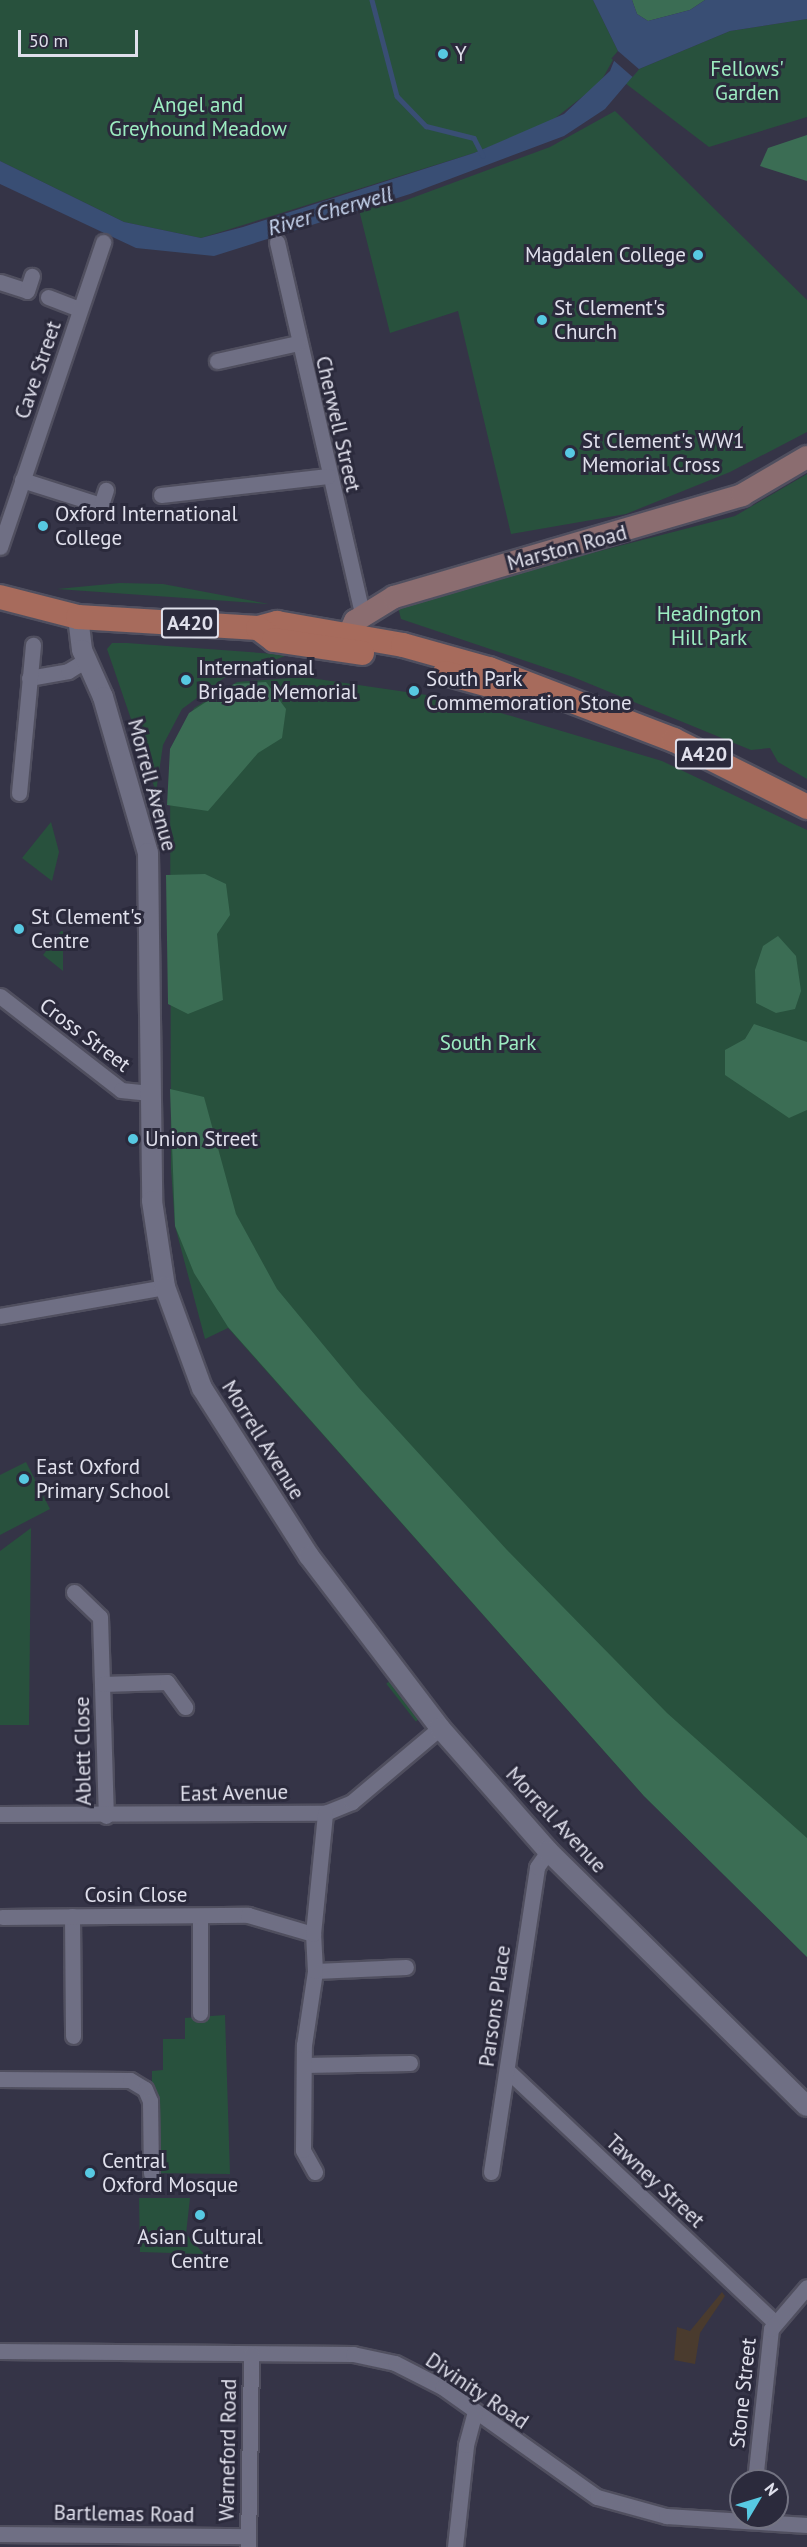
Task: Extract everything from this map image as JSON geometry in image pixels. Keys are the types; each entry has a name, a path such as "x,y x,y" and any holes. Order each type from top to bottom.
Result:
{"main road":[{"name":"Marston Road","path":"345,641 362,614 404,593 742,495 807,457"},
{"name":"A420","path":"0,597 78,617 258,628 277,623 345,641 489,669 674,740 807,807"}],"street":[{"name":"Cave Street","path":"0,547 103,242"},
{"name":"Cherwell Street","path":"278,242 328,476 362,614"},
{"path":"0,282 27,291 32,276"},
{"name":"Cave Street","path":"48,297 80,309"},
{"path":"216,361 298,343"},
{"path":"161,495 328,476"},
{"path":"22,480 101,505 106,490"},
{"name":"Morrell Avenue","path":"78,617 86,660 148,852 152,1201 165,1287 184,1346 222,1425 325,1578 440,1728 549,1851 807,2106"},
{"path":"20,793 33,645"},
{"path":"29,678 68,671 86,660"},
{"name":"Cross Street","path":"0,996 121,1090 150,1093"},
{"path":"0,1316 165,1287"},
{"name":"Ablett Close","path":"74,1592 100,1617 105,1816"},
{"name":"Ablett Close","path":"102,1684 167,1682 185,1707"},
{"name":"East Avenue","path":"0,1814 105,1816 325,1813 352,1802 440,1728"},
{"path":"315,2172 303,2150 304,2065 315,1971 313,1934 325,1813"},
{"name":"Parsons Place","path":"491,2172 537,1866 549,1851"},
{"name":"Cosin Close","path":"2,1917 248,1915 313,1934"},
{"name":"Cosin Close","path":"72,1916 73,2036"},
{"name":"Cosin Close","path":"200,1916 200,2013"},
{"path":"315,1971 406,1967"},
{"path":"304,2065 410,2063"},
{"name":"Tawney Street","path":"507,2070 774,2322"},
{"path":"0,2079 130,2080 145,2089 150,2101 151,2173"},
{"name":"Stone Street","path":"756,2469 774,2322 807,2287"},
{"name":"Divinity Road","path":"0,2351 353,2354 395,2363 476,2412 597,2497 666,2516 729,2517"},
{"name":"Warneford Road","path":"248,2542 251,2354"},
{"path":"455,2547 466,2445 476,2412"},
{"name":"Divinity Road","path":"789,2522 807,2524"},
{"name":"Bartlemas Road","path":"0,2534 248,2542"}],"shaded area":[{"path":"722,2292 725,2296 700,2333 695,2364 674,2360 677,2327 690,2331"}],"green space":[{"name":"Angel and Greyhound Meadow","path":"0,0 593,0 618,51 600,83 549,123 474,153 201,238 124,222 0,161"},
{"path":"632,0 705,0 690,10 648,21 637,14"},
{"name":"Fellows' Garden","path":"807,19 807,117 709,147 625,83 639,69 730,31"},
{"path":"615,111 807,300 807,432 730,472 626,514 511,534 458,311 390,333 359,210 401,202 550,147"},
{"path":"807,135 807,181 760,166 768,148"},
{"name":"Headington Hill Park","path":"807,474 807,779 778,762 770,748 751,750 573,677 401,619 398,607 433,594 735,516"},
{"path":"120,583 163,584 269,604 57,589"},
{"path":"112,643 288,655 224,678 182,709 163,745 156,792 107,649"},
{"name":"South Park","path":"304,677 454,699 662,761 807,830 807,1957 644,1796 228,1328 205,1339 175,1226 171,1169 170,749 194,708 237,682"},
{"path":"266,682 286,709 282,738 258,753 208,811 167,805 170,749 189,713 234,684"},
{"path":"51,822 59,852 52,881 22,858"},
{"path":"205,874 226,884 230,915 217,934 223,1000 188,1014 168,1004 166,875"},
{"path":"63,931 63,971 43,955"},
{"path":"778,936 796,956 801,991 795,1009 776,1013 756,1003 755,970 763,946"},
{"path":"754,1024 807,1042 807,1110 789,1118 725,1075 725,1050 745,1039"},
{"path":"170,1089 204,1097 236,1214 277,1289 359,1388 507,1550 667,1713 807,1838 807,1957 644,1796 228,1327 194,1273 175,1226"},
{"path":"26,1462 50,1509 0,1535 0,1475"},
{"path":"31,1528 29,1725 0,1725 0,1551"},
{"path":"391,1680 421,1718 416,1722 386,1684"},
{"path":"225,2015 230,2174 151,2173 152,2071 163,2070 163,2039 185,2039 185,2018"},
{"path":"139,2198 190,2198 186,2234 204,2254 140,2252"}],"water":[{"name":"River Cherwell","path":"593,0 632,0 637,14 648,21 690,10 705,0 807,0 807,19 730,31 639,69 605,109 564,136 410,194 214,256 136,248 0,184 0,161 124,222 201,238 243,227 474,153 564,114 610,71 618,51"}],"pier":[{"path":"618,51 639,69 633,77 611,59"}],"waterway":[{"path":"372,0 397,96 426,126 474,138 483,156"}],"place":[{"name":"Y","path":"443,54"},
{"name":"Magdalen College","path":"698,255"},
{"name":"St Clement's Church","path":"542,320"},
{"name":"St Clement's WW1 Memorial Cross","path":"570,453"},
{"name":"Oxford International College","path":"43,526"},
{"name":"International Brigade Memorial","path":"186,680"},
{"name":"South Park Commemoration Stone","path":"414,691"},
{"name":"St Clement's Centre","path":"19,929"},
{"name":"Union Street","path":"133,1139"},
{"name":"East Oxford Primary School","path":"24,1479"},
{"name":"Central Oxford Mosque","path":"90,2173"},
{"name":"Asian Cultural Centre","path":"200,2215"}]}
